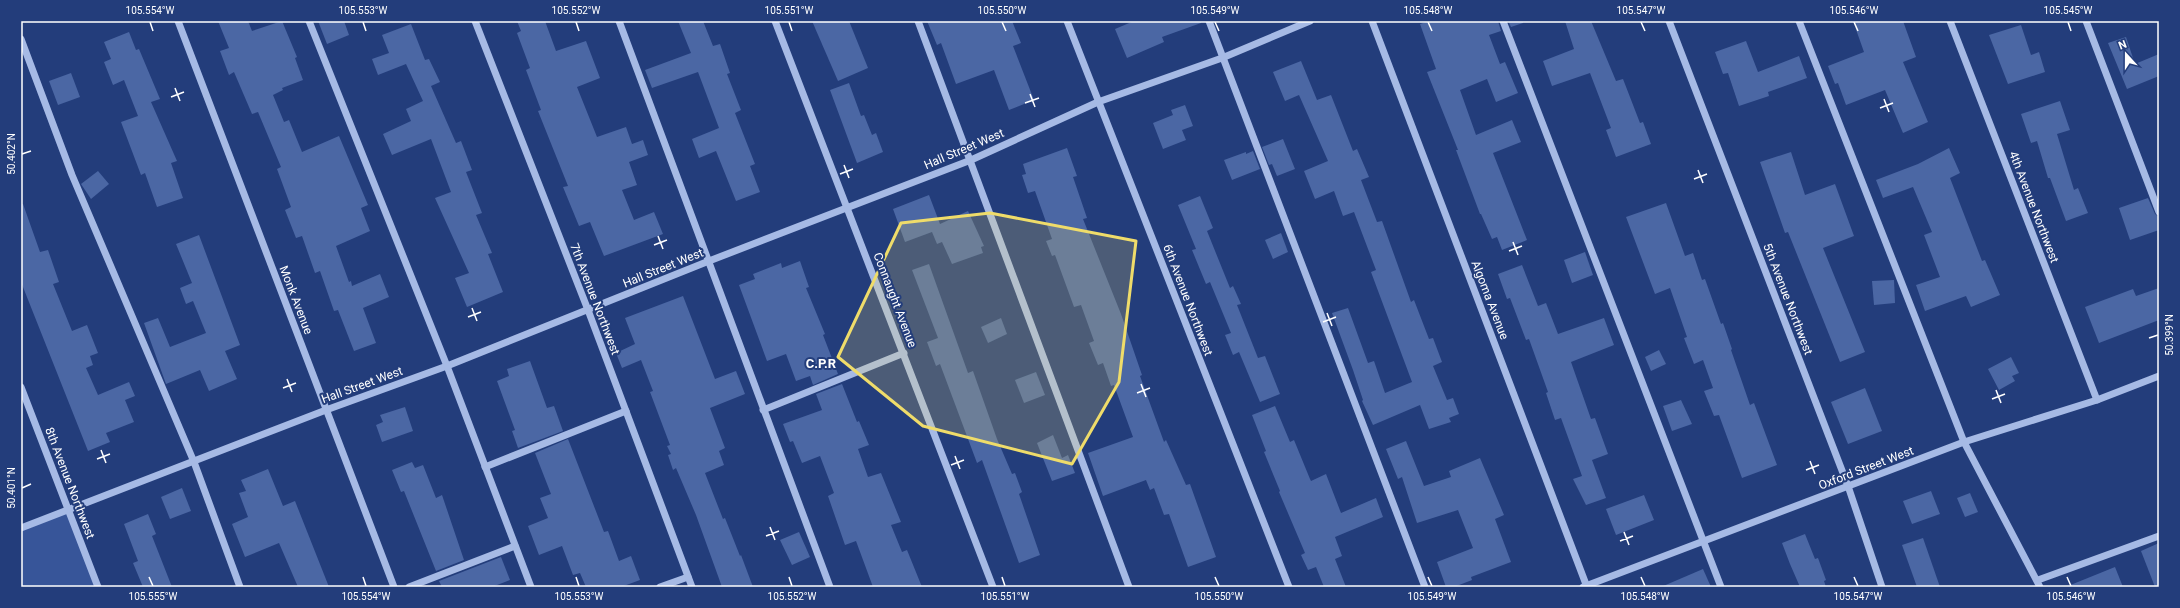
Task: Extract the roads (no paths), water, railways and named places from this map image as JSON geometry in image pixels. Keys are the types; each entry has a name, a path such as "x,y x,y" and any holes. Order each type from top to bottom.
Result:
{"street":[{"name":"Monk Avenue","path":"178,21 394,587"},
{"path":"309,21 447,366 530,587"},
{"name":"7th Avenue Northwest","path":"475,21 588,310 692,587"},
{"path":"619,21 830,587"},
{"name":"Connaught Avenue","path":"775,21 993,587"},
{"path":"918,21 1129,587"},
{"name":"6th Avenue Northwest","path":"1067,21 1289,587"},
{"path":"1209,21 1425,587"},
{"name":"Hall Street West","path":"21,528 69,511 326,410 447,366 709,261 971,160 1098,102 1222,58 1310,21"},
{"name":"Algoma Avenue","path":"1372,21 1585,587"},
{"path":"1503,21 1721,587"},
{"name":"5th Avenue Northwest","path":"1669,21 1848,486 1882,587"},
{"path":"1799,21 1964,442 2039,584 2159,536"},
{"name":"4th Avenue Northwest","path":"1950,21 2097,400"},
{"path":"2086,21 2159,212"},
{"path":"21,39 72,175 194,462 240,587"},
{"path":"763,410 904,353"},
{"name":"Oxford Street West","path":"1585,587 1964,442 2097,400 2159,376"},
{"name":"8th Avenue Northwest","path":"21,386 98,587"},
{"path":"485,468 626,411"},
{"path":"409,587 515,546"},
{"path":"660,587 688,577"}],"district":[{"name":"C.P.R","path":"821,363"}]}
